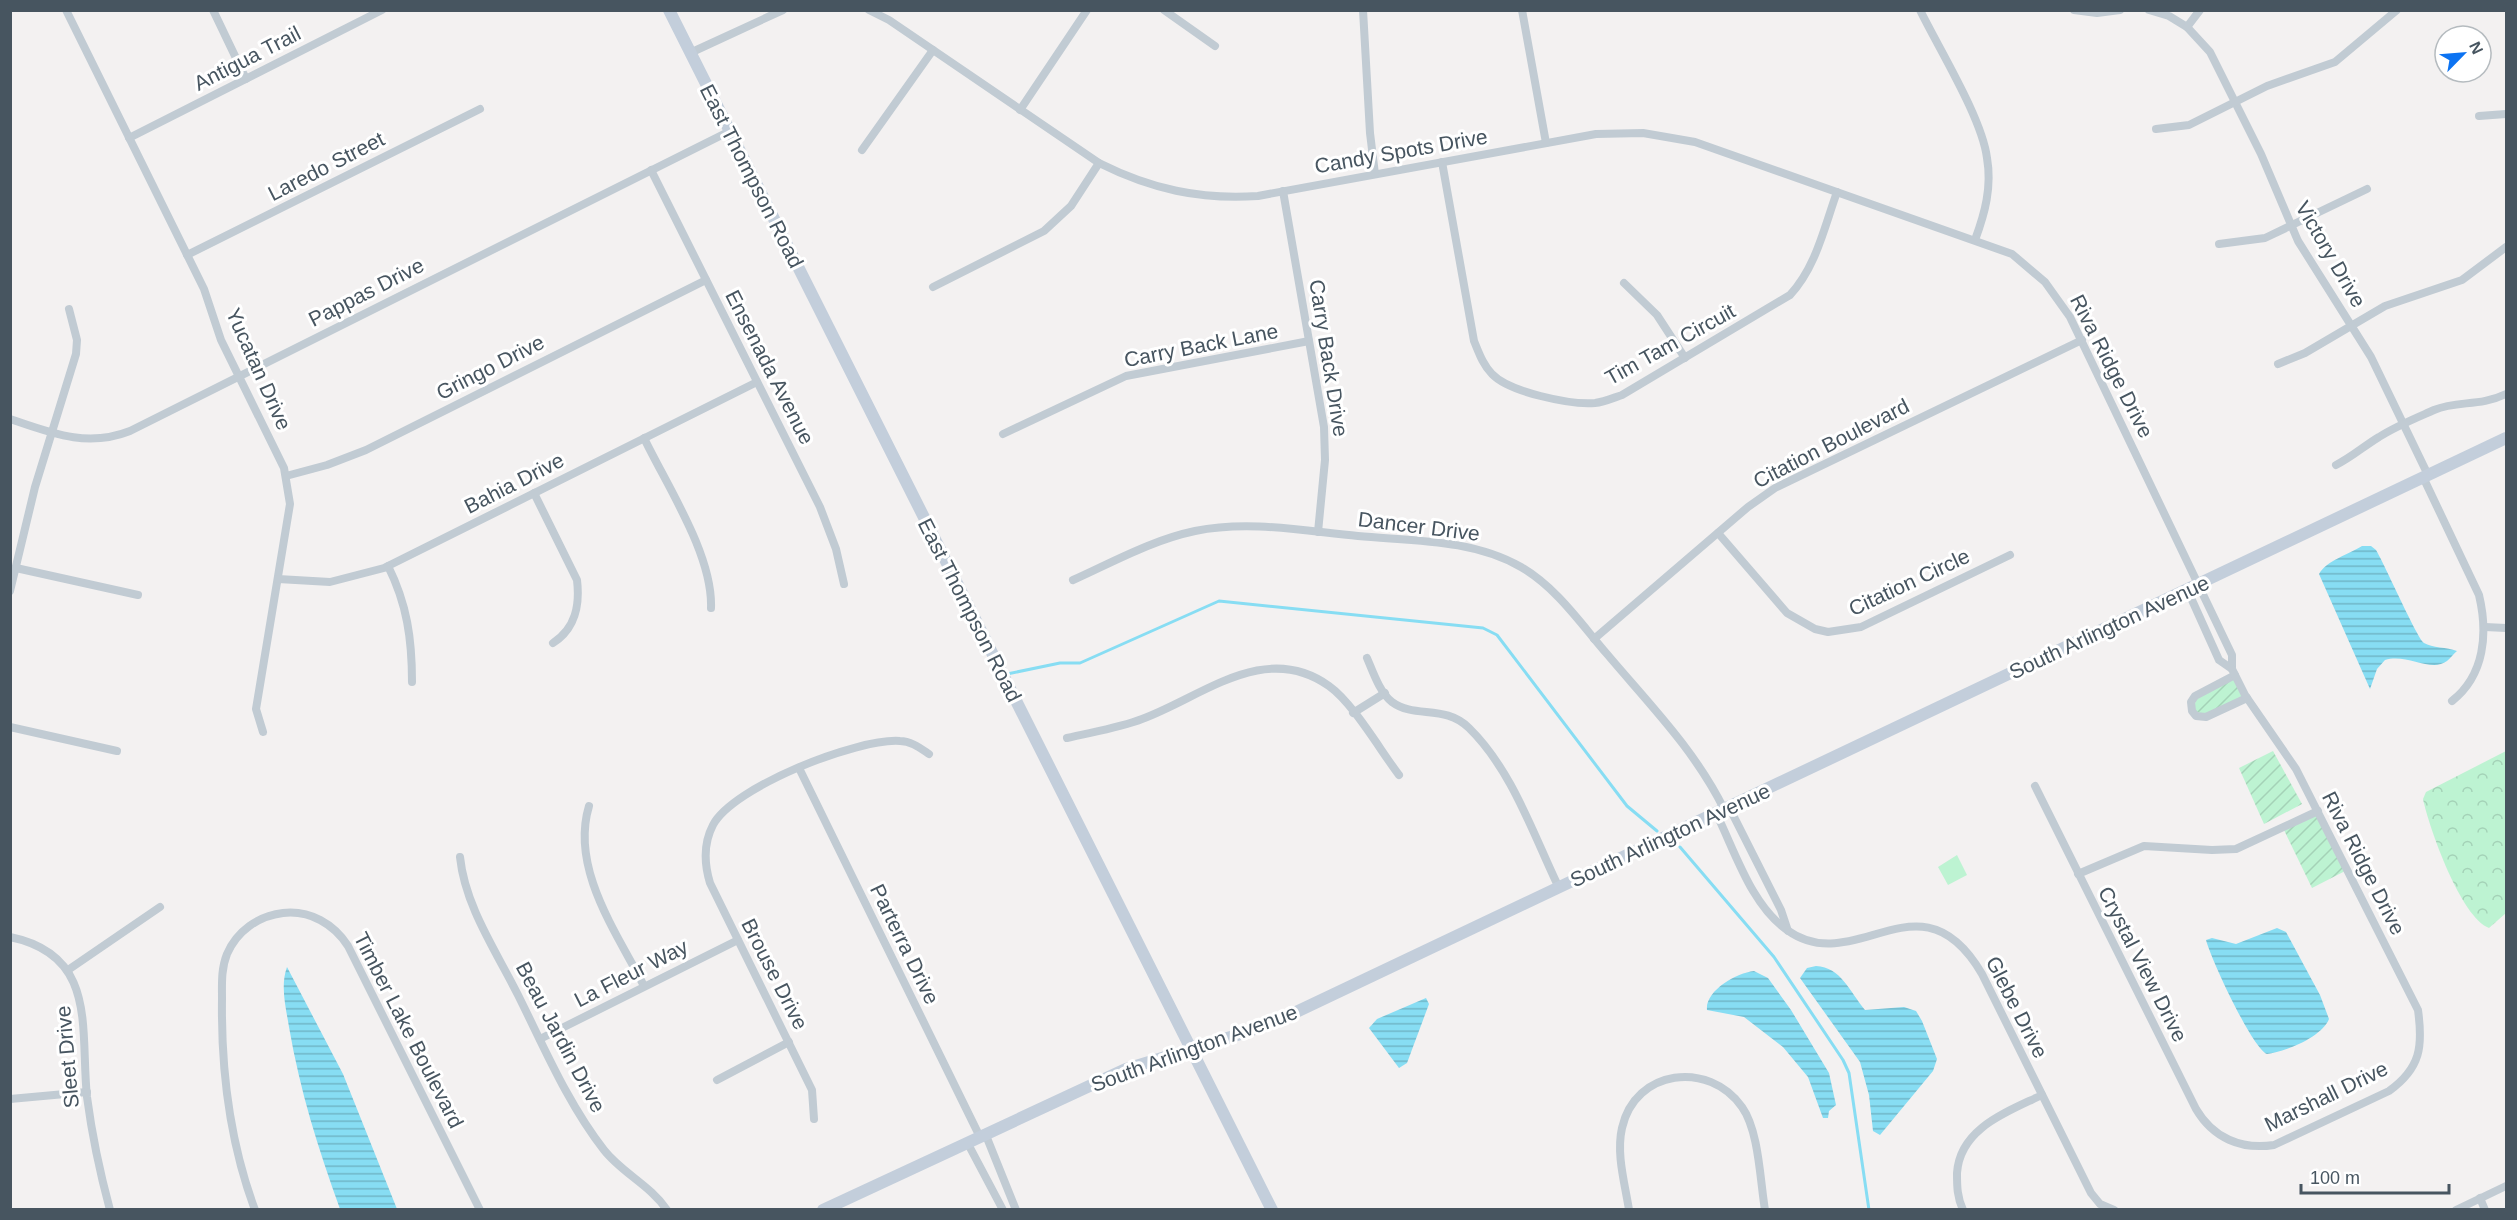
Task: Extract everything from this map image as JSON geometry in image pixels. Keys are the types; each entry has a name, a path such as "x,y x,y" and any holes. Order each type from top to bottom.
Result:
{"main road":[{"name":"East Thompson Road","path":"669,10 1272,1209"},
{"name":"South Arlington Avenue","path":"823,1209 1126,1069 1281,1019 2506,438"}],"street":[{"name":"Yucatan Drive","path":"66,10 209,300 217,331 286,476 290,504 256,709 263,732"},
{"path":"213,10 246,78"},
{"name":"Antigua Trail","path":"129,138 382,10"},
{"path":"690,53 783,10"},
{"name":"Candy Spots Drive","path":"869,10 889,20 1099,163 1149,186 1189,195 1235,197 1283,191 1546,143 1623,133 1663,135 1695,142 1975,240"},
{"path":"1020,110 1087,10"},
{"path":"1164,10 1215,45"},
{"path":"1363,10 1370,133 1376,174"},
{"path":"1522,10 1546,143"},
{"path":"1920,10 1977,126 1987,157 1987,204 1975,240"},
{"path":"2074,10 2097,13 2120,10"},
{"name":"Victory Drive","path":"2149,10 2169,16 2187,27 2210,52 2264,160 2290,226 2352,325 2380,374 2404,424 2479,595 2485,627"},
{"path":"2187,27 2200,10"},
{"path":"2156,129 2189,125 2278,82 2335,62 2397,10"},
{"path":"862,150 933,50"},
{"name":"Laredo Street","path":"187,255 480,109"},
{"path":"2479,116 2506,114"},
{"name":"Pappas Drive","path":"10,419 52,433 84,440 116,436 730,130"},
{"name":"Tim Tam Circuit","path":"1442,162 1474,341 1481,359 1492,374 1503,383 1521,390 1576,402 1595,403 1622,395 1790,295 1810,268 1837,192"},
{"path":"933,287 1044,231 1071,206 1099,163"},
{"name":"Ensenada Avenue","path":"651,170 827,523 844,584"},
{"path":"2219,244 2258,240 2367,189"},
{"name":"Carry Back Drive","path":"1283,191 1324,427 1325,459 1318,532"},
{"name":"Riva Ridge Drive","path":"1975,240 2012,254 2038,275 2055,293 2082,340 2199,584 2232,655 2233,672"},
{"path":"2278,364 2305,353 2385,306 2462,280 2506,246"},
{"name":"Gringo Drive","path":"286,476 360,453 706,280"},
{"path":"1624,283 1657,315 1685,358"},
{"path":"10,591 33,496 76,354 77,340 69,309"},
{"name":"Citation Boulevard","path":"1594,639 1759,499 1796,476 2082,340"},
{"name":"Carry Back Lane","path":"1003,434 1126,376 1309,341"},
{"name":"Bahia Drive","path":"278,579 330,582 388,566 757,382"},
{"path":"2336,465 2404,424 2440,408 2483,403 2506,394"},
{"path":"644,438 705,562 710,584 711,608"},
{"path":"534,493 577,580 579,590 575,618 568,630 554,643"},
{"name":"Dancer Drive","path":"1073,580 1150,544 1195,531 1241,526 1458,546 1503,558 1546,585 1594,639 1695,757 1723,810"},
{"name":"Citation Circle","path":"1718,533 1787,613 1807,625 1828,632 1861,627 2010,555"},
{"path":"388,566 408,615 411,638 411,681"},
{"path":"16,567 138,595"},
{"name":"Riva Ridge Drive","path":"2187,589 2219,660 2233,672 2247,698 2285,753 2318,811 2418,1010 2421,1039 2418,1055"},
{"path":"2452,700 2470,683 2478,668 2485,627 2506,628"},
{"path":"1367,658 1391,702 1405,708 1445,713 1468,727 1490,753 1506,777 1558,888"},
{"path":"1067,738 1142,719 1235,675 1267,668 1300,672 1321,681 1340,695 1399,775"},
{"path":"2233,672 2195,696 2191,702 2192,711 2196,716 2206,717 2247,698"},
{"path":"1353,713 1385,693"},
{"path":"10,727 117,751"},
{"path":"799,768 843,749 882,741 909,742 929,754"},
{"name":"Brouse Drive","path":"799,768 730,804 712,827 706,845 705,859 708,876 812,1090 814,1119"},
{"name":"Parterra Drive","path":"799,768 982,1134 1016,1209"},
{"name":"Crystal View Drive","path":"2035,786 2200,1116 2220,1135 2236,1143"},
{"path":"589,806 585,842 593,883 644,986"},
{"path":"1723,810 1781,910 1788,931"},
{"name":"Glebe Drive","path":"1723,810 1759,898 1772,917 1788,931 1811,941 1837,943 1916,926 1931,926 1944,932 1966,950 1975,962 2091,1192 2100,1204 2114,1209"},
{"path":"2078,874 2144,846 2236,849 2318,811"},
{"name":"Beau Jardin Drive","path":"460,857 470,899 570,1097 603,1149 657,1197 667,1209"},
{"path":"68,970 160,907"},
{"name":"Timber Lake Boulevard","path":"255,1209 240,1163 227,1090 223,969 233,943 249,926 270,916 287,913 305,914 330,926 343,938 480,1209"},
{"name":"Sleet Drive","path":"10,937 27,940 48,951 68,970 81,999 87,1092 100,1173 110,1209"},
{"name":"La Fleur Way","path":"540,1039 738,940"},
{"path":"717,1080 789,1042"},
{"name":"Marshall Drive","path":"2236,1143 2255,1146 2274,1145 2389,1091 2404,1078 2418,1055"},
{"path":"1629,1209 1620,1154 1622,1127 1631,1107 1650,1087 1672,1077 1697,1076 1721,1085 1743,1108 1753,1131 1765,1209"},
{"path":"10,1099 87,1092"},
{"path":"1963,1209 1958,1200 1958,1166 1968,1142 1990,1120 2042,1095"},
{"path":"967,1142 1003,1209"},
{"path":"2456,1209 2506,1186"},
{"path":"2480,1198 2485,1209"}],"green space":[{"path":"2235,675 2245,695 2211,716 2192,711 2199,693"},
{"path":"2273,751 2302,804 2264,824 2239,768"},
{"path":"2506,751 2506,913 2489,928 2478,921 2457,890 2439,850 2423,799 2426,792"},
{"path":"2318,811 2347,870 2312,888 2283,828"},
{"path":"1957,855 1967,875 1948,885 1938,867"}],"water":[{"path":"2362,546 2371,546 2376,550 2424,643 2457,651 2447,661 2434,665 2402,659 2385,660 2377,669 2370,689 2319,574 2332,562"},
{"path":"2277,928 2286,932 2320,995 2329,1019 2319,1032 2302,1043 2267,1054 2260,1048 2242,1020 2206,940 2212,938 2236,944"},
{"path":"287,967 343,1074 397,1209 340,1209 304,1097 284,997"},
{"path":"1825,967 1839,976 1865,1010 1904,1007 1916,1011 1937,1059 1933,1071 1880,1135 1873,1131 1869,1095 1860,1062 1800,978 1807,968"},
{"path":"1754,971 1768,978 1791,1010 1829,1073 1836,1105 1829,1111 1828,1118 1823,1118 1808,1077 1783,1047 1744,1017 1707,1010 1711,996 1723,984 1739,975"},
{"path":"1426,998 1429,1004 1407,1063 1399,1068 1369,1028 1377,1019"}],"waterway":[{"path":"1007,674 1060,663 1080,663 1219,601 1483,628 1497,635 1627,806 1657,831"},
{"path":"1680,847 1774,957 1843,1060 1849,1073 1869,1210"}]}
